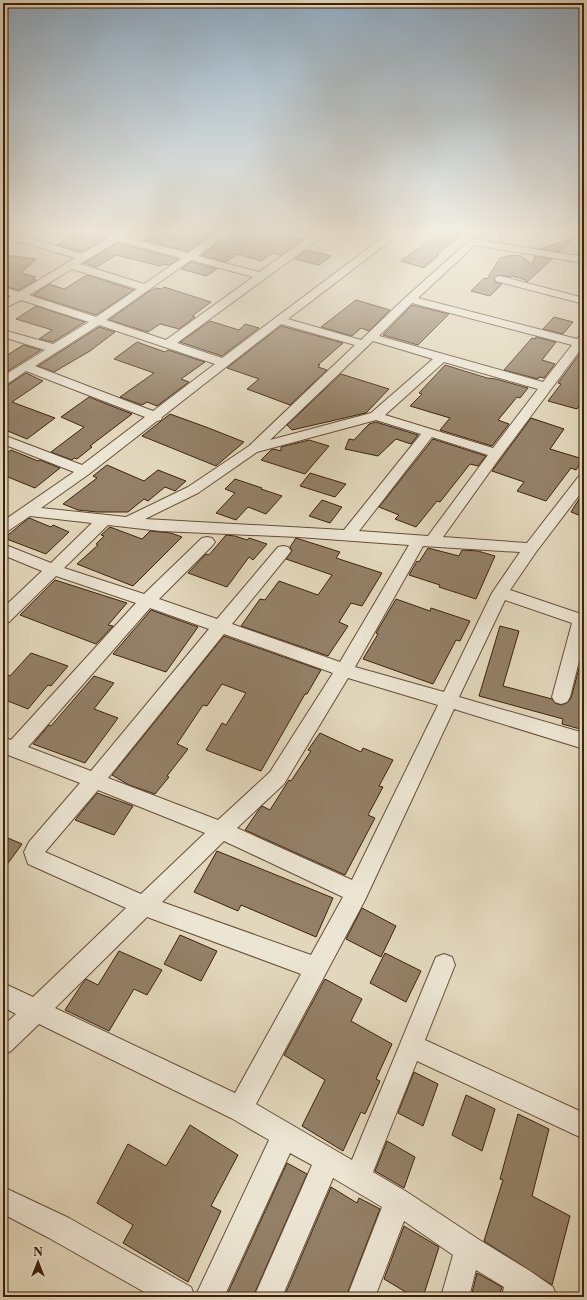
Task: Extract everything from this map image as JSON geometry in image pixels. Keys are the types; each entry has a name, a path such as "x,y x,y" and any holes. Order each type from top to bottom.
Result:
{"street":[{"path":"7,292 225,363"},
{"path":"3,306 25,292"},
{"path":"3,381 55,349 141,292"},
{"path":"167,345 240,292"},
{"path":"3,528 84,472 317,292"},
{"path":"128,522 193,490 252,449 418,292"},
{"path":"548,292 584,301"},
{"path":"3,1043 143,905 277,778 426,540 582,340 410,299"},
{"path":"279,320 442,357 546,387"},
{"path":"3,333 55,349"},
{"path":"252,449 376,416 442,357"},
{"path":"26,367 156,417"},
{"path":"376,416 496,452"},
{"path":"348,535 429,432"},
{"path":"3,439 84,472"},
{"path":"240,1109 357,893 500,593 531,548 584,479"},
{"path":"28,511 161,526 348,535 531,548"},
{"path":"3,618 105,519"},
{"path":"207,542 147,601 7,749 95,780 221,830 357,893"},
{"path":"3,549 54,570 344,670 584,741"},
{"path":"282,550 221,627 34,852 35,857 143,905 316,968"},
{"path":"500,593 582,618 561,697"},
{"path":"358,1177 444,965"},
{"path":"3,995 240,1109 398,1201 468,1249 518,1289 543,1297"},
{"path":"411,1046 584,1126"},
{"path":"209,1297 285,1135"},
{"path":"268,1297 327,1160"},
{"path":"3,1200 59,1228 181,1297"},
{"path":"361,1297 398,1201"},
{"path":"455,1297 468,1249"}],"building":[{"path":"38,292 131,292 96,315 33,295"},
{"path":"148,292 179,292 211,302 192,316 195,317 179,329 160,324 148,332 109,320"},
{"path":"474,292 494,292 490,296"},
{"path":"356,300 390,310 369,331 361,328 352,336 321,327"},
{"path":"412,305 449,314 418,345 383,335"},
{"path":"36,306 85,322 53,342 39,339 52,330 16,319"},
{"path":"554,317 573,322 563,334 543,329"},
{"path":"210,321 239,330 245,324 259,328 222,356 180,342"},
{"path":"281,326 343,343 318,365 320,365 318,367 327,370 290,405 247,389 259,379 227,368"},
{"path":"99,327 115,332 90,351 54,372 38,366"},
{"path":"536,337 556,342 542,360 555,364 544,378 539,377 538,379 504,370 532,338 535,339"},
{"path":"137,342 165,352 168,350 205,362 181,379 189,382 157,406 147,402 142,405 120,397 154,373 114,359"},
{"path":"23,345 41,350 3,374 3,358"},
{"path":"584,348 584,399 577,409 548,401 561,384 558,383"},
{"path":"445,365 487,378 528,388 520,398 517,397 498,420 509,424 492,446 440,430 450,418 410,406 422,394 419,393"},
{"path":"26,373 43,381 12,402 55,418 27,439 3,429 3,386 8,385"},
{"path":"341,374 389,389 366,413 292,430 287,425"},
{"path":"89,397 132,414 90,446 92,447 77,459 74,458 72,460 51,452 84,427 61,417"},
{"path":"170,414 244,442 216,466 142,436"},
{"path":"531,418 564,429 550,449 583,459 576,470 571,468 546,501 517,491 524,482 492,471"},
{"path":"376,422 418,435 411,444 396,439 378,456 345,449 349,439 354,440 369,424"},
{"path":"433,439 486,456 478,466 470,464 440,502 437,501 416,527 395,519 399,515 379,507"},
{"path":"309,440 329,446 305,474 261,460 271,450 274,449 281,451 281,447"},
{"path":"11,450 60,468 35,488 3,475 3,456"},
{"path":"107,465 144,481 158,470 186,481 175,491 165,487 148,501 144,499 128,512 97,512 78,510 63,504 97,478 93,476"},
{"path":"310,473 346,484 335,497 300,486"},
{"path":"235,479 282,496 266,514 248,507 236,520 216,513 235,493 225,489"},
{"path":"584,491 584,517 571,512"},
{"path":"322,500 342,507 330,523 309,516"},
{"path":"29,518 51,527 53,525 69,532 46,554 4,538"},
{"path":"110,527 142,539 150,531 171,533 182,537 133,586 77,564 98,545 96,544 104,536 101,535"},
{"path":"226,535 247,540 249,538 267,544 253,560 249,557 227,587 188,573 206,554 209,555"},
{"path":"296,538 340,552 336,558 382,573 362,606 351,603 339,622 348,626 328,656 241,626 260,599 265,600 279,581 318,595 332,575 286,559 292,551 290,547"},
{"path":"428,548 459,556 462,550 478,551 495,556 476,599 409,575 417,561 419,562"},
{"path":"55,580 127,603 108,625 113,626 96,644 20,615"},
{"path":"396,599 430,611 431,608 470,621 460,641 456,640 433,684 363,659"},
{"path":"151,610 198,627 166,672 113,654"},
{"path":"500,626 519,631 503,686 552,699 555,703 561,705 567,703 571,698 584,650 584,712 580,729 562,724 563,719 479,696"},
{"path":"224,636 321,670 307,694 305,694 261,771 206,750 222,723 226,725 246,693 222,684 207,706 203,705 177,744 188,749 167,776 169,777 155,794 129,785 112,775"},
{"path":"31,653 68,666 51,686 48,685 28,709 3,699 3,673 10,676"},
{"path":"94,676 114,683 94,709 118,718 85,763 33,744 49,725 51,726"},
{"path":"320,733 361,752 363,748 393,760 379,786 383,787 368,815 375,818 345,875 245,830 262,806 270,810 289,780 291,781 311,751 308,750"},
{"path":"97,793 133,806 114,835 75,820"},
{"path":"3,836 22,844 3,870"},
{"path":"217,851 333,898 316,937 241,905 238,911 194,892"},
{"path":"362,908 396,926 381,957 346,939"},
{"path":"180,935 217,951 201,981 164,964"},
{"path":"119,951 162,970 147,995 134,989 109,1031 65,1010 86,979 98,985"},
{"path":"385,953 421,971 406,1002 370,983"},
{"path":"325,979 362,999 351,1021 392,1044 376,1079 380,1081 365,1114 361,1112 343,1151 302,1126 325,1080 284,1055"},
{"path":"414,1072 438,1084 423,1126 398,1113"},
{"path":"466,1095 495,1109 482,1151 452,1135"},
{"path":"518,1114 549,1129 532,1196 570,1216 552,1285 484,1241 503,1180 500,1179"},
{"path":"190,1125 238,1155 211,1206 221,1211 188,1282 123,1243 133,1225 97,1203 128,1144 166,1166"},
{"path":"387,1141 415,1157 404,1188 375,1171"},
{"path":"287,1163 307,1174 253,1297 226,1297"},
{"path":"331,1187 357,1203 359,1198 380,1209 346,1297 284,1297"},
{"path":"404,1226 439,1247 423,1297 414,1297 384,1279"},
{"path":"477,1273 502,1287 499,1297 471,1297"}]}
